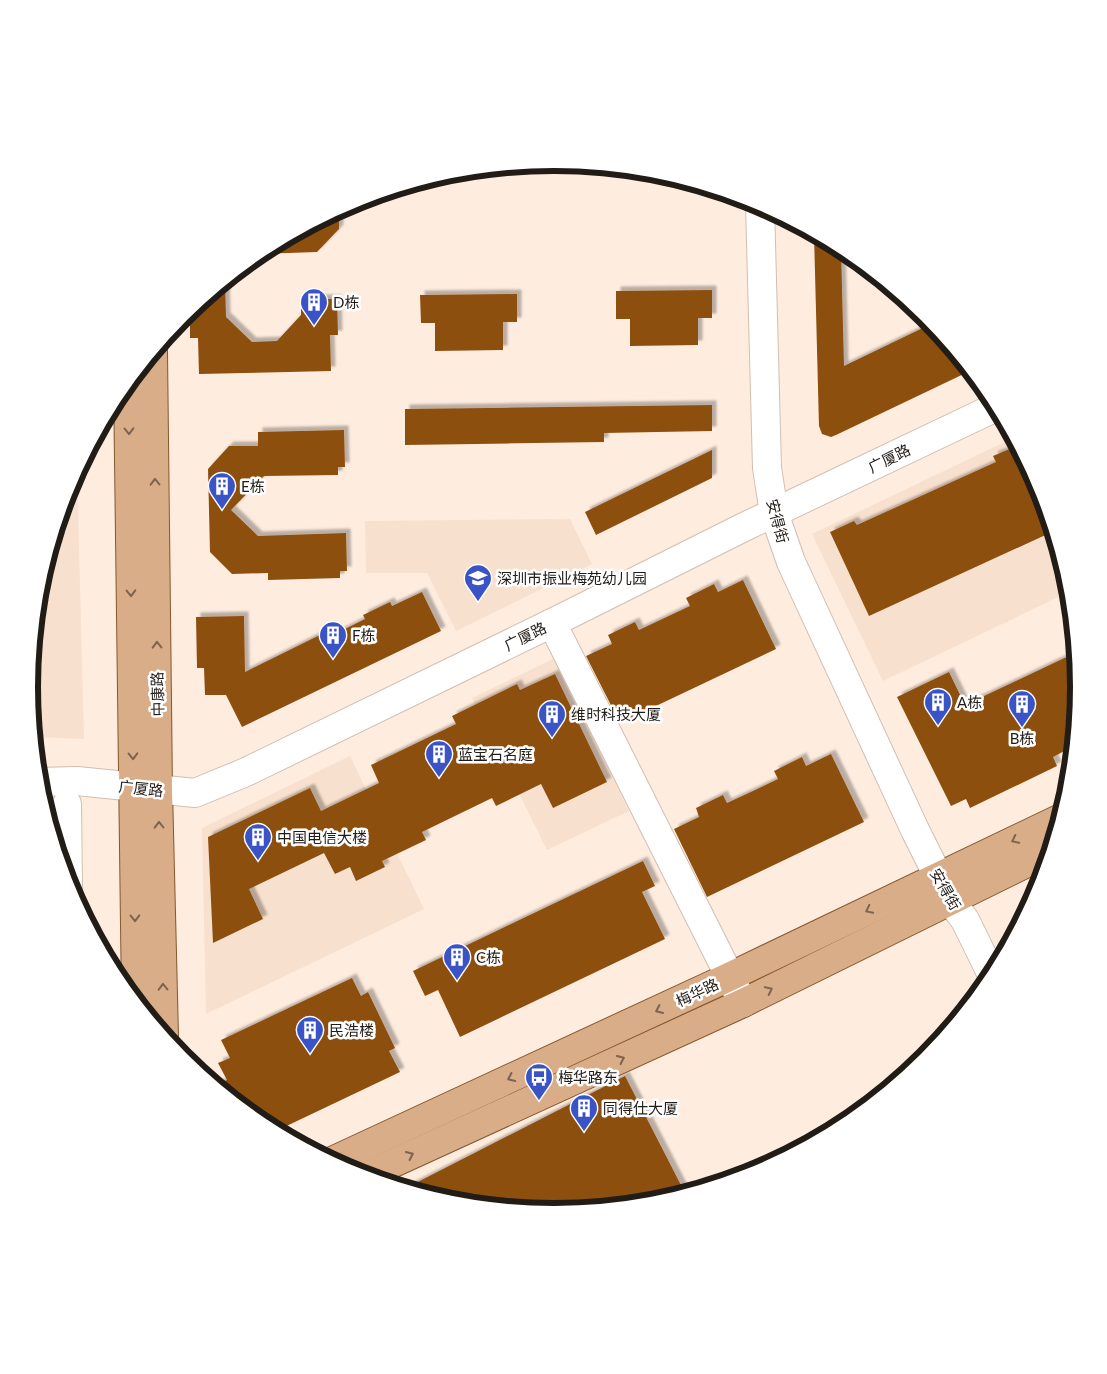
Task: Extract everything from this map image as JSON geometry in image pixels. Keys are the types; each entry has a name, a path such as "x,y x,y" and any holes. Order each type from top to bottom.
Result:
{"main road":[{"name":"中康路","path":"137,991 146,788 154,361"},
{"name":"中康路","path":"129,394 146,788 163,1024"},
{"name":"梅华路","path":"376,1171 743,1003 954,892 1051,825"},
{"name":"梅华路","path":"341,1157 729,977 954,892 1041,855"}],"street":[{"name":"安得街","path":"760,214 766,450 769,484 928,824 954,892 988,966"},
{"name":"安得街","path":"775,221 782,480 781,510"},
{"name":"广厦路","path":"46,782 77,782 195,793 222,783 989,410"},
{"path":"552,623 743,1003"},
{"path":"67,804 68,860"}],"shaded area":[{"path":"1006,441 1030,490 1042,521 1052,553 1061,596 883,681 812,534"},
{"path":"77,489 84,739 40,737 38,687 39,653 47,586 65,521"},
{"name":"深圳市振业梅苑幼儿园","path":"570,519 592,564 456,631 427,573 366,573 365,521"},
{"name":"维时科技大厦","path":"555,658 629,811 547,850 472,698"},
{"name":"中国电信大楼","path":"350,756 424,909 206,1014 202,828"}],"building":[{"path":"339,218 339,229 317,252 274,253"},
{"path":"814,241 841,259 844,366 923,328 964,374 831,437 822,434 819,426"},
{"name":"D栋","path":"225,289 226,317 252,342 277,341 301,315 301,299 337,299 338,335 330,335 331,371 199,374 198,338 190,338 190,321"},
{"path":"712,290 712,318 698,318 698,345 630,346 630,319 616,319 616,291"},
{"path":"517,294 517,322 503,322 503,350 435,351 435,323 421,323 420,295"},
{"path":"712,405 712,431 604,433 604,442 405,445 405,409"},
{"name":"E栋","path":"344,430 345,467 338,467 338,475 264,476 231,510 258,536 346,533 347,571 340,571 340,578 268,580 268,573 232,574 210,552 208,469 229,446 258,446 258,432"},
{"path":"1010,449 1030,490 1046,535 869,616 830,532 854,521 857,525 996,462 993,456"},
{"path":"712,450 712,478 596,535 585,512"},
{"path":"743,580 776,649 620,723 586,656 612,644 608,635 635,622 639,630 690,606 686,598 714,584 718,592"},
{"name":"F栋","path":"422,592 441,631 242,727 226,695 205,695 204,668 197,668 196,617 244,616 245,672 332,629 335,634 365,619 363,615 390,602 392,606"},
{"path":"1068,656 1070,687 1065,751 1053,757 1057,766 970,808 966,799 951,806 897,697 949,672 965,705"},
{"path":"555,674 607,782 553,808 541,784 496,806 492,798 422,832 426,840 382,861 385,867 356,881 350,867 335,874 324,853 249,889 263,919 213,943 208,837 310,788 321,811 379,783 371,765 456,724 452,716 517,684 520,690"},
{"path":"831,754 864,822 707,897 674,829 699,817 696,808 723,795 727,803 778,779 774,771 802,757 806,766"},
{"path":"643,861 655,886 642,892 665,939 460,1037 438,990 425,996 413,971"},
{"name":"民浩楼","path":"352,978 361,996 368,992 395,1048 389,1051 400,1072 284,1127 222,1082 227,1080 218,1063 230,1058 221,1040"},
{"name":"同得仕大厦","path":"625,1076 682,1186 621,1199 554,1203 486,1199 415,1184"}],"place":[{"name":"D栋","path":"314,326"},
{"name":"E栋","path":"222,510"},
{"name":"深圳市振业梅苑幼儿园","path":"478,602"},
{"name":"F栋","path":"333,659"},
{"name":"A栋","path":"938,726"},
{"name":"B栋","path":"1022,728"},
{"name":"维时科技大厦","path":"552,738"},
{"name":"蓝宝石名庭","path":"439,778"},
{"name":"中国电信大楼","path":"258,861"},
{"name":"C栋","path":"457,981"},
{"name":"民浩楼","path":"310,1054"},
{"name":"梅华路东","path":"539,1101"},
{"name":"同得仕大厦","path":"584,1132"}]}
